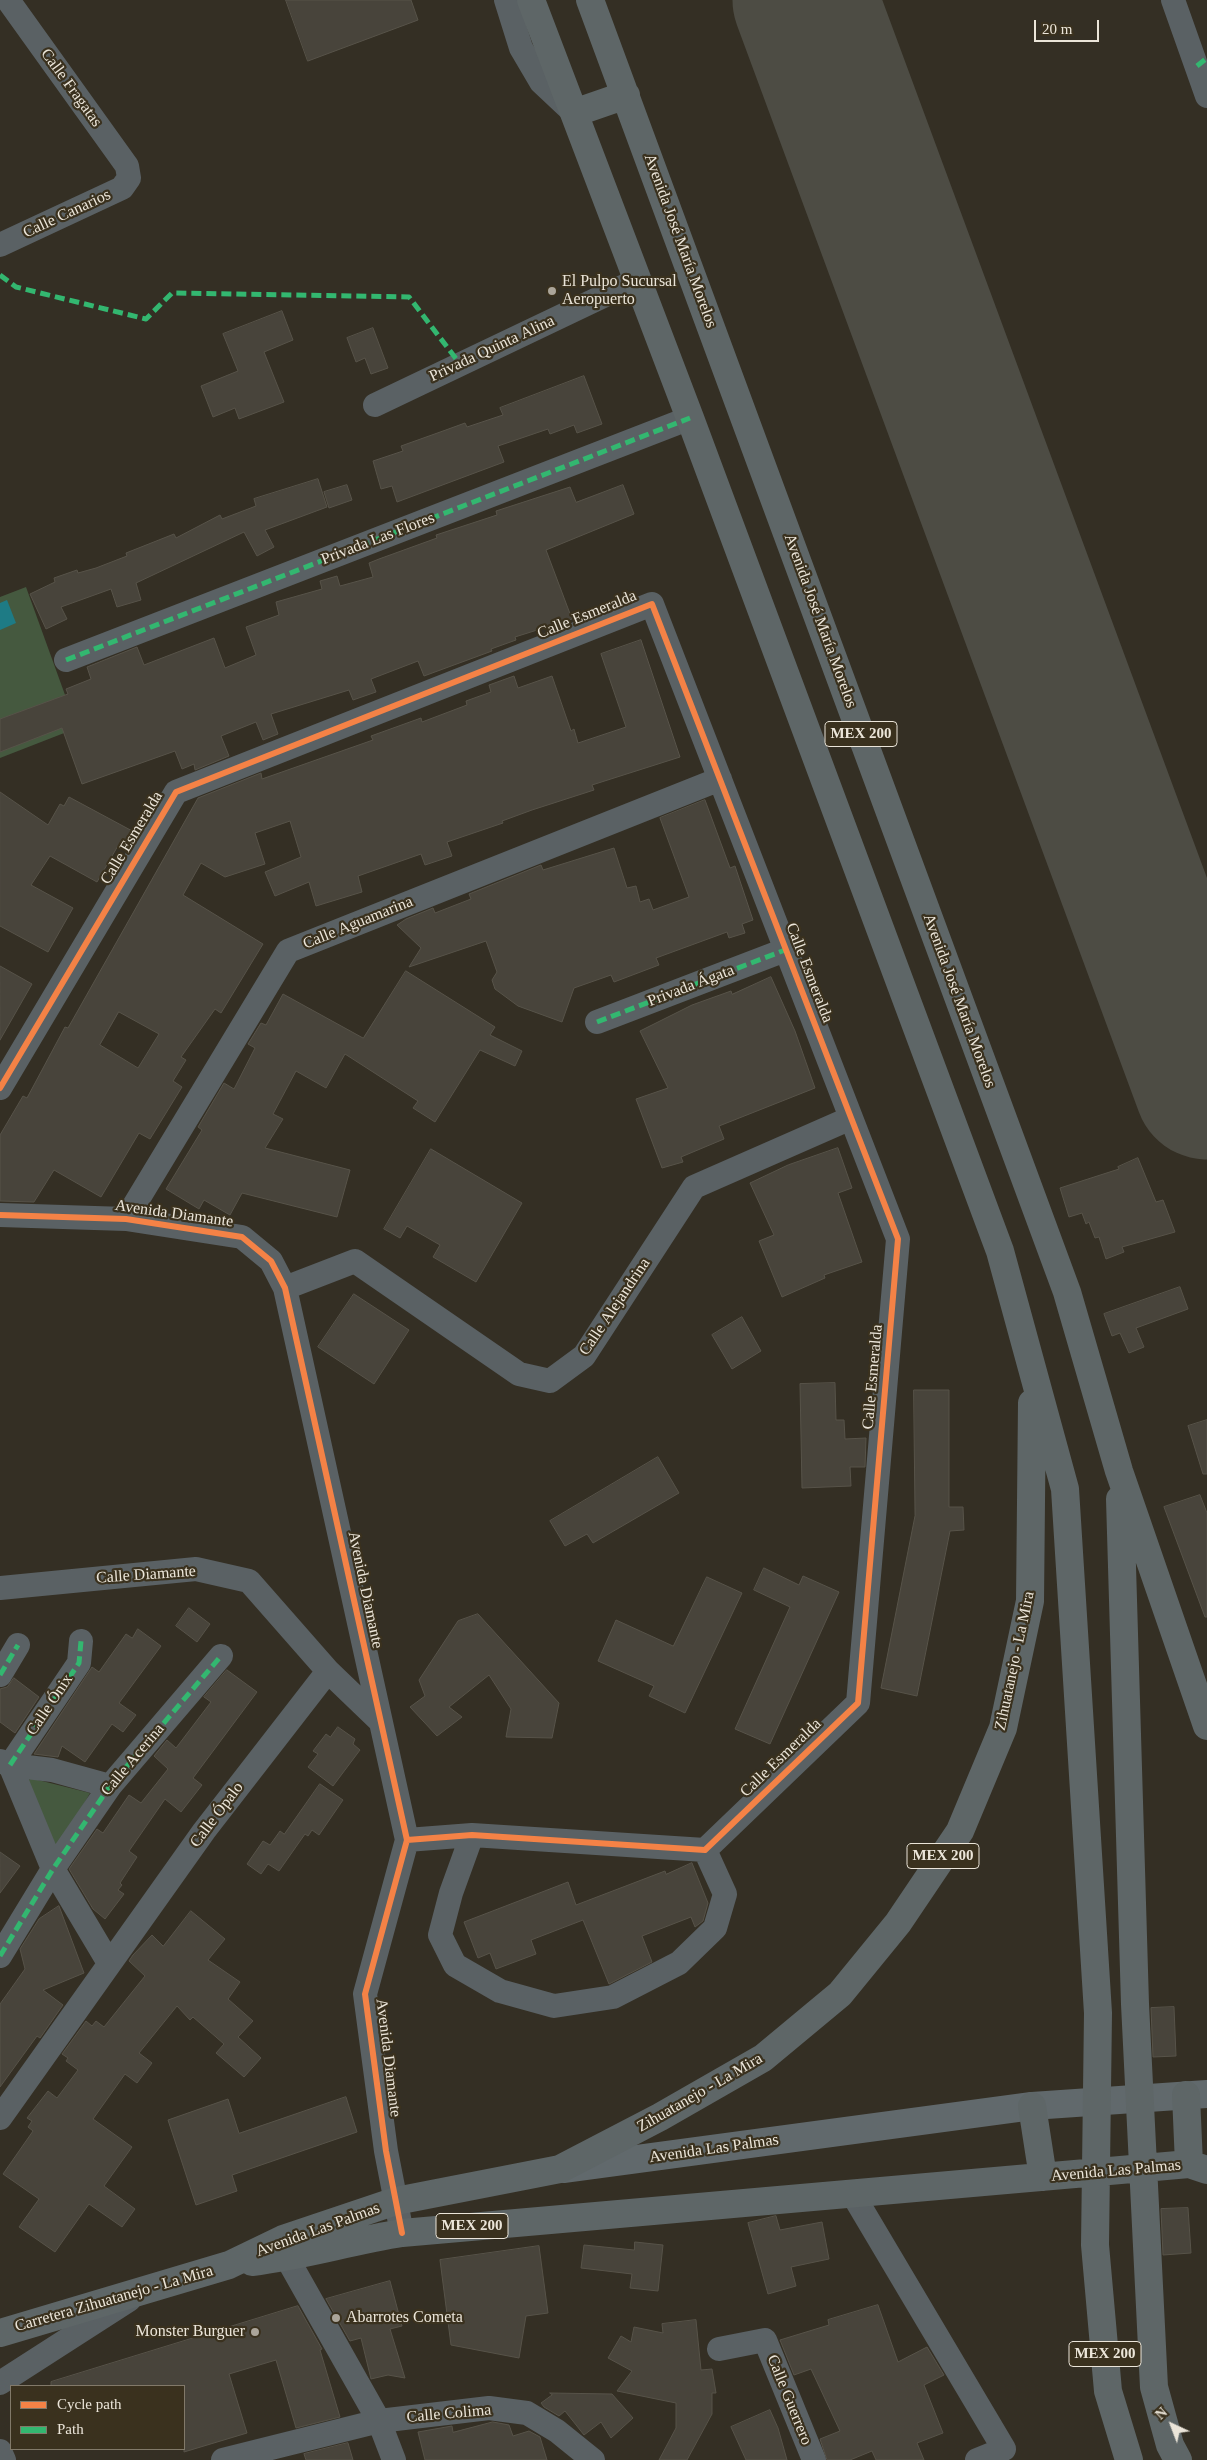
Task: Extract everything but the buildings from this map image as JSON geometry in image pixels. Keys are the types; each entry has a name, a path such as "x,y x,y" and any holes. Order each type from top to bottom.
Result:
{"highway":[{"name":"MEX 200","path":"531,0 690,418 1000,1251 1065,1489 1098,2013 1095,2245 1108,2391 1129,2460"},
{"name":"Avenida José María Morelos","path":"590,0 1067,1292 1119,1471"},
{"path":"574,113 626,95"},
{"name":"Zihuatanejo - La Mira","path":"560,2169 660,2117 763,2058 840,1994 898,1923 960,1830 1003,1728 1030,1600 1032,1368"},
{"name":"MEX 200","path":"1119,1471 1207,1726"},
{"path":"1119,1471 1135,2004 1154,2387 1170,2445 1178,2460"},
{"path":"1197,2095 1201,2166"},
{"path":"1032,2106 1043,2177"},
{"name":"Avenida Las Palmas","path":"285,2249 402,2233 852,2193 1201,2166"},
{"name":"Avenida Las Palmas","path":"229,2265 285,2249 396,2201 560,2169"},
{"name":"Carretera Zihuatanejo - La Mira","path":"0,2333 138,2294 229,2265"}],"main road":[{"name":"Avenida Las Palmas","path":"560,2169 1032,2106 1197,2095"}],"street":[{"path":"506,0 521,48 541,82 574,113"},
{"path":"1173,0 1202,62 1207,96"},
{"name":"Calle Fragatas","path":"7,8 127,166 130,178"},
{"name":"Calle Canarios","path":"0,245 122,188 130,178"},
{"name":"Privada Quinta Alina","path":"374,405 637,280"},
{"name":"Privada Las Flores","path":"66,660 690,418"},
{"name":"Calle Esmeralda","path":"0,1088 176,792 652,604 898,1239 858,1703 705,1850"},
{"name":"Calle Aguamarina","path":"126,1219 288,951 720,779"},
{"name":"Privada Ágata","path":"597,1022 785,950"},
{"name":"Calle Alejandrina","path":"285,1288 355,1260 519,1374 550,1380 584,1356 694,1187 851,1118"},
{"name":"Avenida Diamante","path":"0,1216 126,1219 242,1237 271,1262 285,1288 407,1840 365,1994 386,2152 402,2233"},
{"name":"Calle Diamante","path":"0,1588 196,1569 249,1581 328,1671 380,1722"},
{"name":"Calle Ónix","path":"5,1763 78,1663 81,1641"},
{"path":"0,1675 18,1645"},
{"name":"Calle Acerina","path":"0,1956 53,1869 110,1786 221,1656"},
{"name":"Calle Ópalo","path":"0,2118 204,1832 328,1671"},
{"path":"5,1763 52,1770 110,1786"},
{"path":"5,1763 53,1869 109,1963"},
{"path":"407,1840 472,1835 705,1850 725,1894 715,1928 679,1963 613,1997 554,2006 500,1991 455,1965 440,1935 451,1893 472,1835"},
{"path":"852,2193 1004,2449 977,2460"},
{"path":"285,2249 379,2421 394,2460"},
{"path":"0,2383 138,2294"},
{"name":"Calle Guerrero","path":"719,2349 765,2340 814,2460"},
{"name":"Calle Colima","path":"223,2460 379,2421 489,2408 527,2413 557,2431 593,2460"},
{"path":"0,2451 4,2460"}],"green space":[{"path":"26,587 77,728 0,758 0,597"},
{"path":"30,1778 90,1793 58,1850 26,1787"}],"water":[{"path":"7,600 16,623 0,630 0,603"}],"runway":[{"path":"805,0 1207,1087"}],"marked path":[{"path":"1197,66 1207,58"},
{"path":"0,275 16,287 146,319 172,293 409,297 460,364"},
{"path":"66,660 690,418"},
{"path":"597,1022 785,950"},
{"path":"10,1765 79,1663 81,1641"},
{"path":"0,1675 18,1645"},
{"path":"0,1956 53,1869 110,1786 221,1656"}],"cycle path":[{"path":"0,1088 176,792 652,604 898,1239 858,1703 705,1850 472,1835 407,1840"},
{"path":"0,1215 126,1219 242,1237 271,1261 285,1288 407,1840 365,1994 386,2151 402,2233"}],"place":[{"name":"El Pulpo Sucursal Aeropuerto","path":"552,291"},
{"name":"Abarrotes Cometa","path":"336,2318"},
{"name":"Monster Burguer","path":"255,2332"}]}
